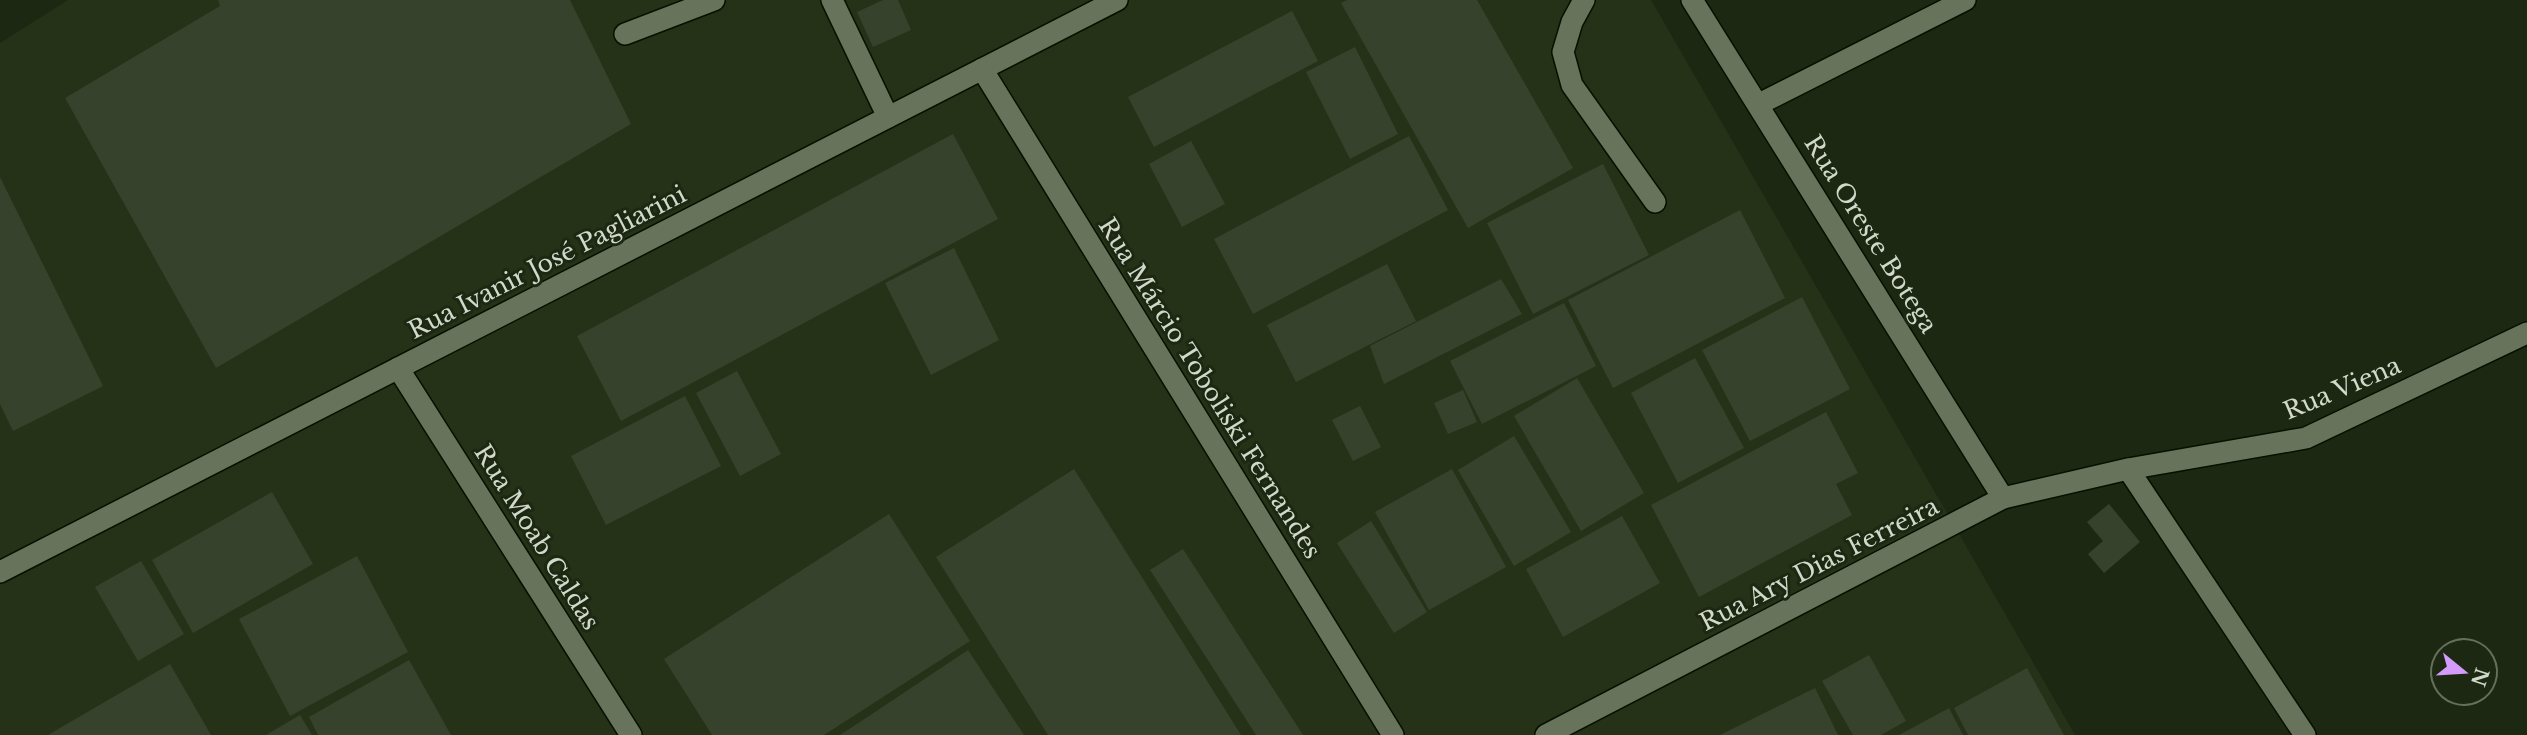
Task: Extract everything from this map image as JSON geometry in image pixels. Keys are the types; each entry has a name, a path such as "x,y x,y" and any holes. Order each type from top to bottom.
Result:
{"street":[{"path":"625,34 714,0"},
{"path":"832,0 888,117"},
{"name":"Rua Ivanir José Pagliarini","path":"0,572 1117,0"},
{"path":"1584,0 1572,22 1563,52 1572,85 1655,202"},
{"name":"Rua Oreste Botega","path":"1692,0 2003,498"},
{"path":"1759,104 1965,0"},
{"name":"Rua Márcio Toboliski Fernandes","path":"982,69 1393,735"},
{"name":"Rua Viena","path":"2128,469 2306,438 2527,333"},
{"name":"Rua Moab Caldas","path":"398,368 631,735"},
{"path":"2128,469 2305,735"},
{"name":"Rua Ary Dias Ferreira","path":"1546,735 2003,498 2128,469"}],"shaded area":[{"path":"68,0 1651,0 2075,735 0,735 0,43"}],"building":[{"path":"218,0 570,0 631,124 216,368 65,98 220,6"},
{"path":"883,0 898,0 911,30 873,47 857,12"},
{"path":"1347,0 1477,0 1573,168 1468,228 1341,3"},
{"path":"1292,11 1318,61 1154,147 1128,97"},
{"path":"1355,47 1398,134 1350,159 1306,72"},
{"path":"953,134 998,219 621,421 577,336"},
{"path":"1409,136 1448,210 1253,314 1214,239"},
{"path":"1191,141 1225,204 1182,227 1149,164"},
{"path":"1603,164 1649,255 1533,314 1487,223"},
{"path":"0,177 103,386 13,431 0,404"},
{"path":"1740,210 1785,298 1613,388 1568,300"},
{"path":"954,248 999,340 931,375 885,283"},
{"path":"1387,264 1416,321 1296,382 1267,325"},
{"path":"1501,279 1522,314 1384,384 1370,346"},
{"path":"1802,297 1850,389 1750,441 1702,350"},
{"path":"1564,303 1596,366 1482,424 1450,361"},
{"path":"1695,358 1744,448 1678,483 1631,393"},
{"path":"737,371 781,454 740,476 696,393"},
{"path":"1577,378 1644,493 1581,531 1514,416"},
{"path":"1463,390 1477,422 1448,434 1434,403"},
{"path":"685,396 721,466 606,525 571,456"},
{"path":"1360,406 1381,447 1353,461 1332,420"},
{"path":"1826,412 1858,473 1836,484 1852,515 1699,597 1651,505"},
{"path":"1514,436 1571,532 1514,566 1458,470"},
{"path":"1074,469 1241,735 1048,735 936,557"},
{"path":"1452,469 1506,567 1429,610 1375,512"},
{"path":"272,492 313,564 193,633 152,560"},
{"path":"2109,504 2140,542 2104,573 2088,554 2103,541 2087,522"},
{"path":"889,514 970,641 824,735 712,735 664,659"},
{"path":"1622,516 1660,583 1563,637 1526,569"},
{"path":"1371,521 1427,612 1394,633 1337,543"},
{"path":"1183,549 1303,735 1256,735 1150,570"},
{"path":"357,556 408,652 290,716 239,619"},
{"path":"141,561 184,634 138,661 95,587"},
{"path":"968,650 1024,735 840,735 866,718"},
{"path":"1869,655 1906,721 1881,735 1853,735 1822,681"},
{"path":"409,660 451,735 318,735 309,717"},
{"path":"170,664 211,735 48,735"},
{"path":"2027,668 2064,735 1968,735 1954,708"},
{"path":"1815,688 1838,735 1720,735"},
{"path":"1949,708 1963,735 1899,735"},
{"path":"300,715 312,735 266,735"}]}
